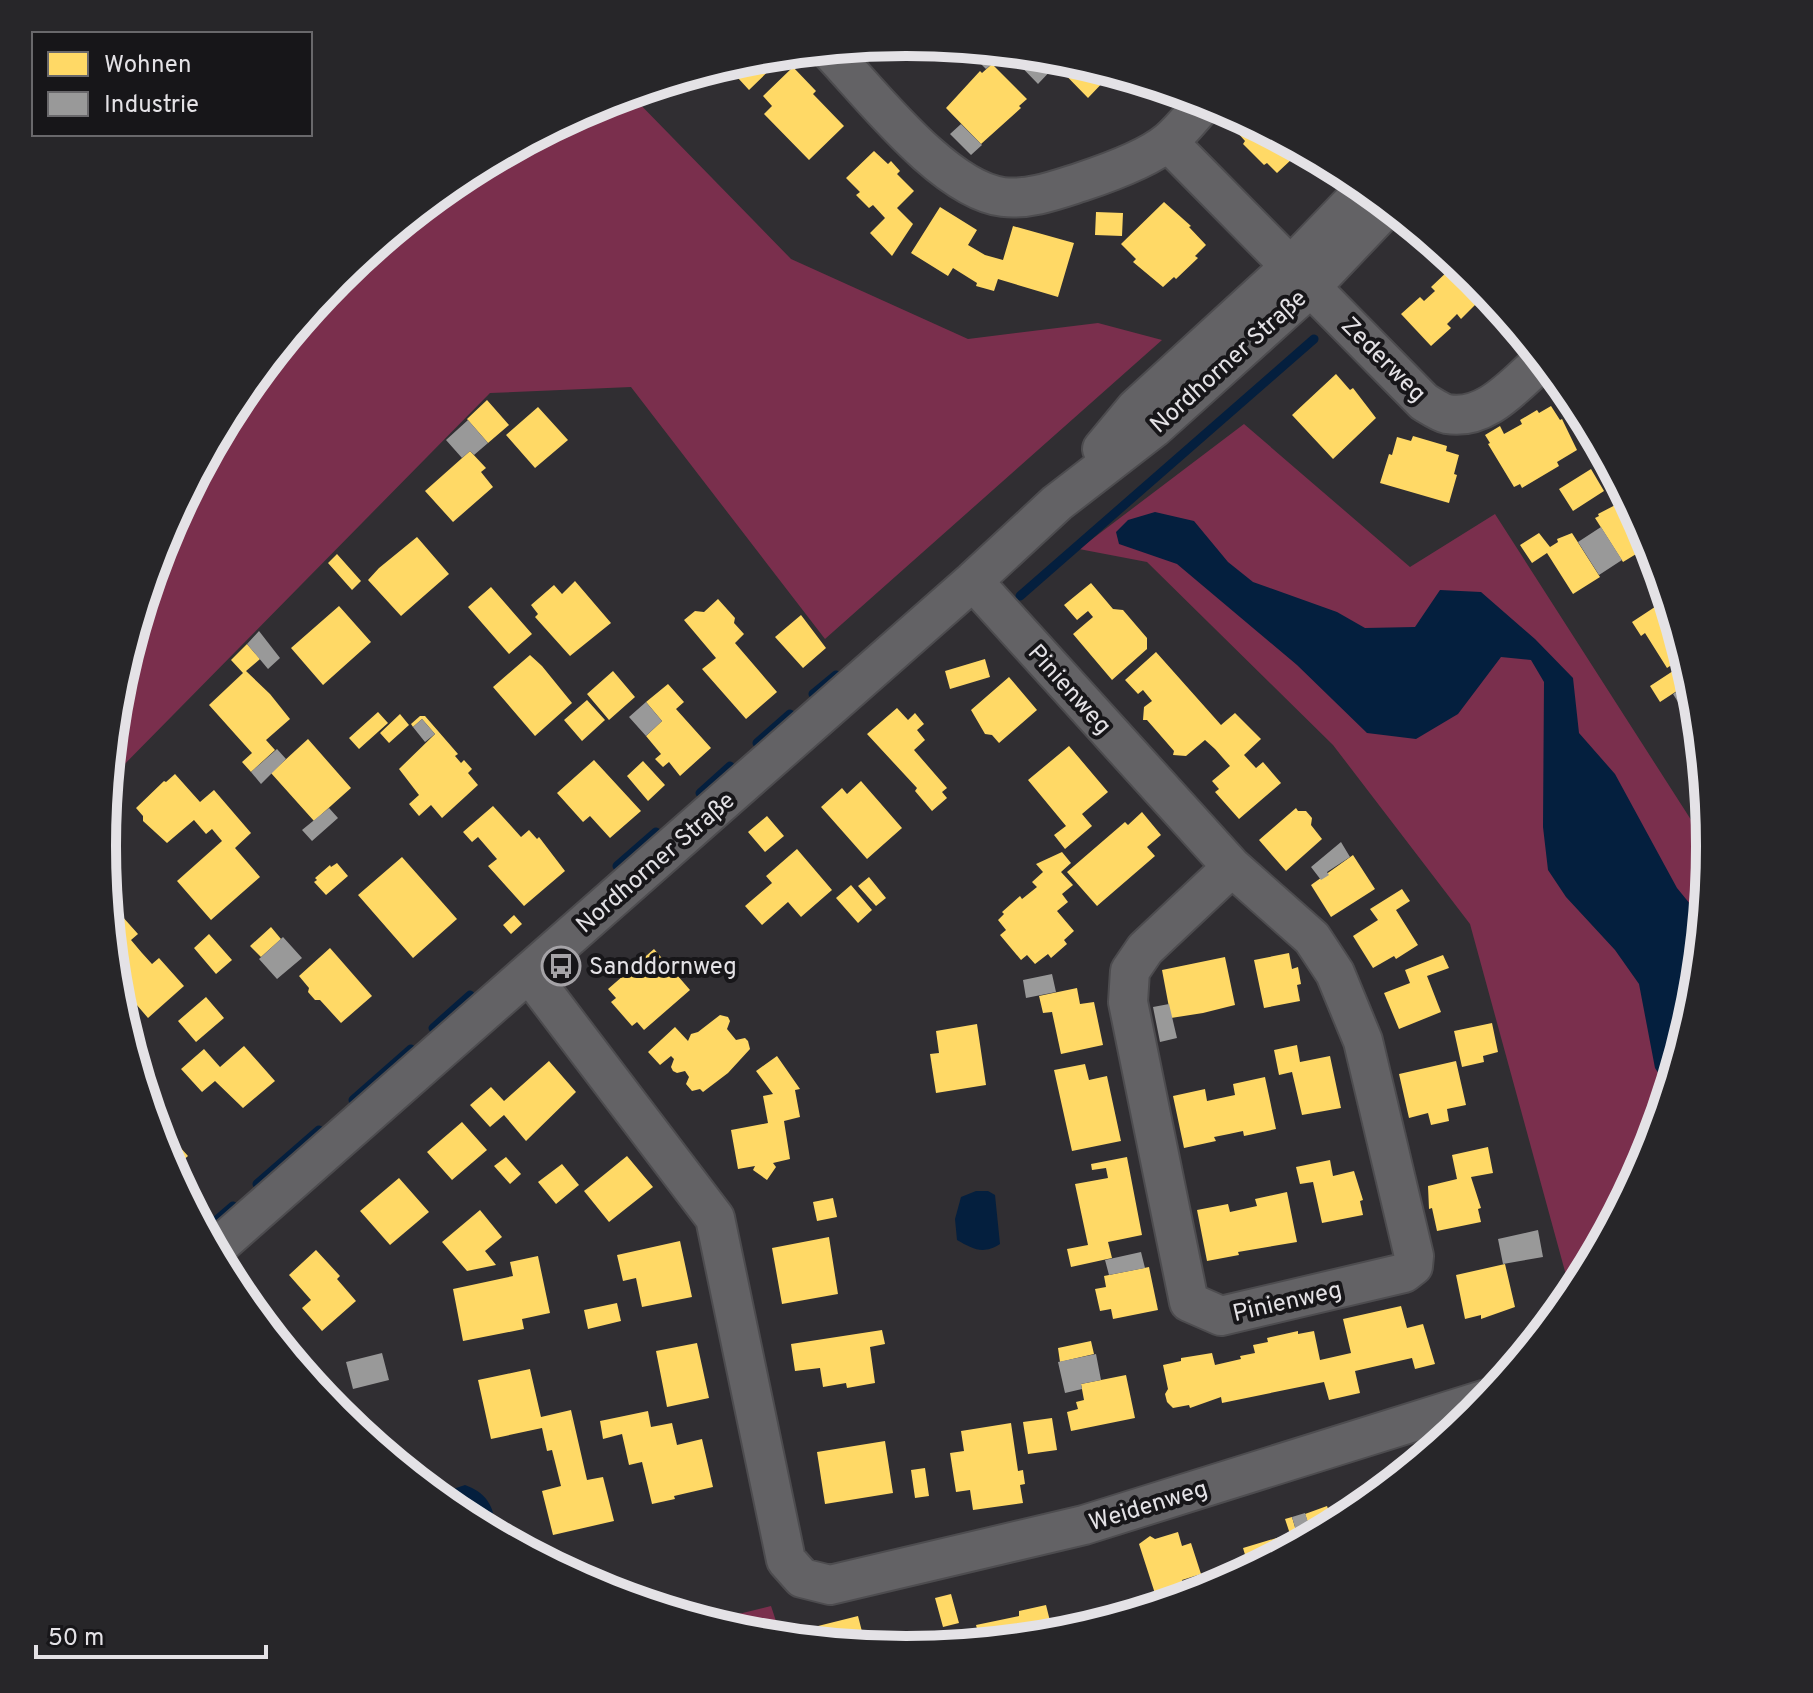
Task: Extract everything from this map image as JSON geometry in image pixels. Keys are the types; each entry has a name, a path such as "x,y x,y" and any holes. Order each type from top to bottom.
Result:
{"street":[{"path":"838,60 930,158 959,181 1003,197 1028,197 1108,173 1168,142 1196,111"},
{"path":"1168,142 1302,276"},
{"name":"Nordhorner Straße","path":"1302,276 1359,198"},
{"name":"Nordhorner Straße","path":"222,1243 973,581 1057,503 1136,408 1379,213"},
{"name":"Zederweg","path":"1302,276 1424,402 1445,414 1467,413 1494,404 1535,367"},
{"name":"Pinienweg","path":"973,581 1232,867 1312,938 1335,973 1363,1041 1414,1256 1413,1266 1404,1273 1221,1316 1189,1302 1128,1002 1130,971 1145,949 1232,867"},
{"name":"Weidenweg","path":"529,973 715,1218 786,1560 802,1578 830,1585 1084,1525 1464,1406"}],"shaded area":[{"path":"639,103 791,259 968,339 1098,323 1162,340 825,639 631,387 490,393 121,768 131,692 143,642 176,544 222,451 279,365 348,288 425,219 511,162 604,116"},
{"path":"1244,424 1410,567 1495,514 1696,828 1690,950 1670,1051 1637,1149 1591,1242 1567,1280 1470,924 1333,745 1147,562 1079,549"},
{"path":"771,1606 778,1626 752,1622 729,1616"}],"water":[{"path":"1155,512 1194,521 1228,562 1253,582 1337,612 1365,628 1415,627 1440,590 1481,592 1535,639 1573,678 1579,733 1615,774 1677,888 1694,909 1682,1001 1662,1078 1655,1068 1639,984 1615,950 1566,897 1548,870 1543,827 1544,682 1531,660 1501,657 1458,714 1416,739 1367,733 1297,665 1177,564 1119,544 1116,532 1128,520"},
{"path":"976,1191 988,1191 995,1195 1000,1244 983,1250 957,1240 955,1219 961,1197"},
{"path":"465,1485 473,1488 489,1504 494,1521 467,1504 448,1491"}],"building: Wohnen":[{"path":"992,64 1027,99 981,144 946,108 980,71 982,73"},
{"path":"793,67 816,91 813,94 844,126 809,160 764,114 772,106 763,96"},
{"path":"772,68 749,90 735,75"},
{"path":"1062,71 1104,81 1088,98"},
{"path":"1233,127 1295,158 1277,173 1243,144 1245,141"},
{"path":"874,151 888,164 891,161 900,171 897,174 914,191 897,208 913,224 892,256 870,233 885,218 873,205 869,208 856,195 860,192 846,178"},
{"path":"1164,202 1191,226 1206,245 1195,256 1198,258 1163,287 1133,262 1136,259 1121,244"},
{"path":"940,207 977,230 968,245 985,255 1003,260 1013,226 1074,243 1058,297 998,279 994,291 976,286 977,283 953,268 948,276 911,253"},
{"path":"1096,212 1123,213 1122,236 1095,235"},
{"path":"1448,271 1478,302 1461,319 1457,314 1447,324 1451,328 1431,346 1401,314 1420,297 1424,301 1435,291 1431,287"},
{"path":"1336,374 1350,390 1353,388 1376,418 1333,459 1292,415"},
{"path":"487,400 509,425 488,443 467,419"},
{"path":"1551,406 1562,419 1577,450 1557,462 1559,466 1522,488 1520,484 1514,487 1485,435 1500,426 1504,434 1522,424 1520,420"},
{"path":"538,407 568,440 535,468 506,435"},
{"path":"1413,436 1447,446 1446,451 1459,455 1449,503 1380,483 1397,437 1411,441"},
{"path":"470,451 486,468 481,472 493,487 453,522 425,491"},
{"path":"1591,469 1604,491 1573,511 1559,489"},
{"path":"1618,504 1640,552 1623,562 1595,518"},
{"path":"1539,533 1550,547 1558,542 1557,539 1572,533 1600,577 1573,594 1547,553 1532,563 1520,545"},
{"path":"417,537 449,574 401,616 368,580"},
{"path":"337,554 361,581 352,590 328,563"},
{"path":"575,581 611,623 570,656 535,617 538,614 531,605 554,585 562,594"},
{"path":"1091,583 1113,609 1123,610 1147,638 1147,649 1112,680 1073,634 1093,617 1088,611 1077,620 1064,605"},
{"path":"491,587 532,634 509,654 468,607"},
{"path":"718,599 744,634 735,643 777,692 746,719 702,669 716,658 684,620 695,611 704,612"},
{"path":"1659,604 1675,663 1667,668 1645,633 1641,636 1632,622"},
{"path":"339,606 371,642 323,685 291,648"},
{"path":"801,615 826,648 803,668 775,637"},
{"path":"247,644 260,659 246,671 290,719 266,740 275,750 251,772 242,762 252,753 209,705 243,673 231,660"},
{"path":"1156,652 1221,725 1235,713 1261,739 1244,755 1256,768 1263,762 1281,783 1239,819 1215,792 1219,789 1212,781 1230,766 1215,749 1205,740 1186,756 1173,755 1174,751 1147,720 1143,720 1144,707 1152,701 1143,690 1138,694 1125,680"},
{"path":"530,655 572,703 535,736 493,687"},
{"path":"985,659 990,677 950,689 945,671"},
{"path":"613,671 635,697 609,720 587,694"},
{"path":"1673,671 1681,688 1660,702 1650,686"},
{"path":"1009,677 1037,710 999,743 992,735 985,734 971,710"},
{"path":"668,684 684,702 676,709 711,748 680,776 669,762 663,767 655,759 661,754 646,736 662,721 646,702"},
{"path":"587,700 605,720 582,741 564,720"},
{"path":"897,708 908,720 915,713 924,724 917,730 925,740 914,750 947,788 942,792 947,798 932,811 915,791 917,788 867,734"},
{"path":"378,712 388,723 359,749 349,738"},
{"path":"400,714 409,725 389,743 380,733"},
{"path":"420,716 425,716 458,754 455,756 461,763 464,760 472,769 468,773 478,785 442,818 431,805 419,816 409,804 419,795 399,769 435,734 422,719 413,727 411,724"},
{"path":"308,739 351,788 314,821 271,773"},
{"path":"1069,746 1108,792 1082,814 1092,826 1065,849 1054,835 1066,826 1028,780"},
{"path":"594,760 641,811 610,838 590,816 583,822 557,793"},
{"path":"643,761 665,785 648,801 627,776"},
{"path":"175,774 200,802 214,790 251,833 235,848 260,877 211,920 177,881 222,841 212,829 206,834 194,820 167,843 143,821 136,808"},
{"path":"861,781 902,828 867,859 821,807 842,788 847,794"},
{"path":"493,806 521,837 529,830 537,839 539,837 565,871 524,906 488,866 497,859 478,837 472,842 463,832"},
{"path":"1296,808 1306,811 1312,818 1311,825 1322,839 1286,871 1259,840"},
{"path":"1142,812 1161,835 1147,847 1155,856 1097,906 1067,872 1125,822 1128,825"},
{"path":"767,816 784,836 765,852 748,832"},
{"path":"797,849 832,890 801,917 788,902 762,925 745,906 772,883 766,876"},
{"path":"1062,852 1071,863 1061,872 1073,885 1062,894 1068,902 1057,911 1074,931 1064,940 1067,944 1051,958 1048,954 1035,964 1027,955 1021,960 1000,935 1006,930 998,920 1004,914 1002,912 1020,896 1022,899 1037,887 1032,882 1043,872 1036,864"},
{"path":"1353,855 1375,889 1331,917 1311,885"},
{"path":"402,857 457,919 413,958 358,895"},
{"path":"337,863 348,876 326,895 314,882 317,880 315,878"},
{"path":"869,877 886,898 876,906 858,886"},
{"path":"851,885 872,910 858,923 836,898"},
{"path":"1402,889 1410,901 1396,910 1418,945 1396,959 1394,956 1373,968 1353,936 1378,920 1370,909"},
{"path":"119,913 138,934 131,940 142,953 152,964 159,958 184,986 148,1018 130,998"},
{"path":"514,915 522,924 511,934 503,925"},
{"path":"271,927 281,939 261,957 250,946"},
{"path":"209,934 232,960 216,974 194,948"},
{"path":"330,948 372,996 341,1023 320,1000 315,1000 299,976"},
{"path":"654,949 667,964 670,962 678,966 680,973 677,975 690,990 644,1030 637,1022 632,1026 611,1002 616,998 608,989"},
{"path":"1289,953 1292,969 1298,967 1300,1001 1264,1008 1254,960"},
{"path":"1443,955 1449,968 1427,976 1441,1012 1399,1029 1384,993 1410,983 1405,970"},
{"path":"1225,957 1235,1005 1171,1018 1162,970"},
{"path":"1077,988 1080,1004 1094,1002 1103,1045 1061,1054 1052,1012 1043,1013 1039,996"},
{"path":"206,997 224,1018 196,1042 178,1021"},
{"path":"720,1015 728,1017 727,1029 736,1040 745,1038 750,1049 728,1073 703,1092 700,1089 692,1091 686,1084 689,1077 685,1071 673,1071 674,1059 671,1056 660,1065 648,1052 675,1027 688,1041 691,1034"},
{"path":"1492,1023 1498,1052 1483,1056 1484,1062 1462,1067 1454,1031"},
{"path":"977,1024 986,1085 936,1093 930,1054 939,1053 936,1031"},
{"path":"1297,1045 1300,1062 1330,1056 1341,1108 1302,1115 1292,1072 1279,1075 1274,1050"},
{"path":"244,1046 275,1081 243,1108 215,1081 202,1092 181,1069 204,1049 220,1067"},
{"path":"777,1056 800,1089 795,1090 800,1117 784,1121 790,1159 773,1163 776,1167 767,1180 753,1170 755,1166 738,1169 731,1130 768,1123 763,1096 773,1094 756,1071"},
{"path":"549,1061 576,1092 526,1141 504,1115 490,1127 470,1105 491,1087 504,1101"},
{"path":"1456,1061 1466,1105 1447,1109 1449,1121 1431,1125 1428,1113 1409,1118 1399,1074"},
{"path":"1085,1064 1089,1080 1107,1076 1121,1141 1072,1151 1054,1070"},
{"path":"1265,1077 1276,1129 1244,1136 1243,1131 1184,1148 1173,1096 1205,1089 1207,1101 1235,1095 1233,1084"},
{"path":"462,1122 487,1150 452,1180 427,1152"},
{"path":"172,1138 188,1156 182,1161"},
{"path":"1488,1147 1493,1173 1471,1177 1481,1208 1478,1209 1481,1222 1437,1231 1432,1208 1429,1209 1428,1186 1457,1179 1452,1155"},
{"path":"627,1156 653,1187 609,1222 584,1191"},
{"path":"506,1157 521,1174 510,1184 494,1166"},
{"path":"1127,1157 1142,1235 1108,1242 1112,1258 1071,1267 1067,1249 1088,1245 1075,1184 1108,1178 1106,1168 1092,1170 1091,1164"},
{"path":"1330,1160 1333,1176 1354,1171 1363,1200 1360,1201 1363,1215 1322,1223 1313,1182 1300,1184 1296,1167"},
{"path":"562,1164 579,1185 556,1204 538,1182"},
{"path":"399,1178 429,1212 390,1245 360,1211"},
{"path":"1287,1192 1297,1242 1238,1252 1239,1255 1207,1261 1197,1210 1228,1204 1230,1212 1257,1206 1255,1199"},
{"path":"833,1198 837,1217 817,1221 813,1202"},
{"path":"480,1210 502,1237 485,1251 496,1265 467,1271 442,1242"},
{"path":"829,1237 838,1294 782,1304 772,1248"},
{"path":"680,1241 692,1297 642,1307 636,1278 623,1281 617,1255"},
{"path":"316,1250 340,1276 337,1279 356,1301 322,1331 302,1308 311,1300 289,1275"},
{"path":"538,1256 550,1313 522,1319 524,1329 463,1341 453,1289 513,1276 510,1262"},
{"path":"1505,1264 1515,1307 1481,1319 1481,1315 1465,1319 1456,1275"},
{"path":"1149,1267 1158,1310 1113,1319 1111,1309 1100,1311 1095,1289 1106,1287 1104,1276"},
{"path":"617,1303 621,1321 588,1329 584,1310"},
{"path":"1401,1306 1407,1328 1423,1324 1435,1364 1415,1369 1412,1358 1355,1371 1360,1393 1329,1400 1324,1382 1222,1403 1221,1397 1190,1408 1189,1405 1173,1408 1167,1402 1163,1365 1181,1361 1181,1358 1212,1353 1215,1365 1241,1359 1240,1356 1255,1353 1253,1345 1268,1342 1267,1338 1298,1331 1298,1334 1314,1331 1320,1360 1351,1353 1343,1319"},
{"path":"882,1330 885,1344 870,1347 875,1383 847,1388 846,1383 823,1387 820,1368 795,1371 791,1344"},
{"path":"1091,1341 1094,1354 1060,1362 1058,1348"},
{"path":"697,1343 709,1398 667,1407 656,1351"},
{"path":"530,1369 541,1417 571,1410 587,1480 603,1477 614,1521 553,1535 542,1491 561,1486 552,1450 547,1451 542,1428 491,1439 478,1380"},
{"path":"1126,1375 1135,1418 1071,1431 1067,1412 1078,1409 1076,1402 1084,1400 1081,1384"},
{"path":"648,1411 651,1427 672,1423 677,1445 702,1439 713,1487 652,1504 642,1462 629,1465 622,1434 603,1439 600,1421"},
{"path":"1052,1418 1057,1450 1028,1454 1023,1422"},
{"path":"1011,1423 1018,1471 1023,1470 1025,1484 1020,1485 1023,1503 973,1510 970,1490 956,1492 950,1453 964,1451 961,1431"},
{"path":"885,1441 893,1493 825,1504 817,1452"},
{"path":"925,1468 929,1496 915,1498 911,1470"},
{"path":"1327,1506 1330,1514 1309,1526 1305,1514"},
{"path":"1292,1517 1297,1534 1246,1559 1243,1548 1290,1534 1285,1519"},
{"path":"1178,1532 1182,1546 1191,1543 1201,1574 1182,1580 1184,1586 1156,1597 1139,1544 1150,1536 1155,1539"},
{"path":"951,1594 959,1623 943,1627 935,1598"},
{"path":"1046,1605 1051,1624 978,1633 976,1625 1019,1616 1019,1611"},
{"path":"858,1616 863,1635 815,1631 814,1627"}],"building: Industrie":[{"path":"977,60 995,62 986,69"},
{"path":"1019,64 1052,70 1038,84"},
{"path":"961,124 982,145 971,155 950,134"},
{"path":"468,420 488,443 474,455 470,451 462,458 446,440"},
{"path":"1601,527 1622,560 1599,575 1578,542"},
{"path":"259,631 280,658 268,669 247,644"},
{"path":"1681,689 1685,714 1673,694"},
{"path":"646,702 662,721 646,736 629,717"},
{"path":"422,719 435,734 425,742 413,727"},
{"path":"277,749 286,759 261,784 251,772"},
{"path":"329,808 338,818 312,841 302,830"},
{"path":"1341,842 1350,857 1327,872 1329,875 1321,880 1311,867"},
{"path":"283,937 302,958 277,979 259,959"},
{"path":"1052,974 1056,992 1026,998 1023,980"},
{"path":"1169,1004 1177,1038 1160,1042 1153,1007"},
{"path":"1538,1230 1543,1257 1503,1264 1498,1239"},
{"path":"1141,1252 1145,1268 1109,1275 1105,1260"},
{"path":"382,1353 389,1380 353,1389 346,1362"},
{"path":"1096,1354 1101,1380 1081,1384 1082,1389 1065,1393 1058,1362"},
{"path":"1305,1513 1309,1526 1297,1534 1292,1517"}],"waterway":[{"path":"1020,596 1314,339"},
{"path":"813,694 836,675"},
{"path":"757,743 790,714"},
{"path":"700,793 730,766"},
{"path":"617,866 656,832"},
{"path":"433,1028 470,995"},
{"path":"353,1100 411,1049"},
{"path":"257,1184 319,1130"},
{"path":"212,1224 233,1206"}],"place":[{"name":"Sanddornweg","path":"561,966"}]}
